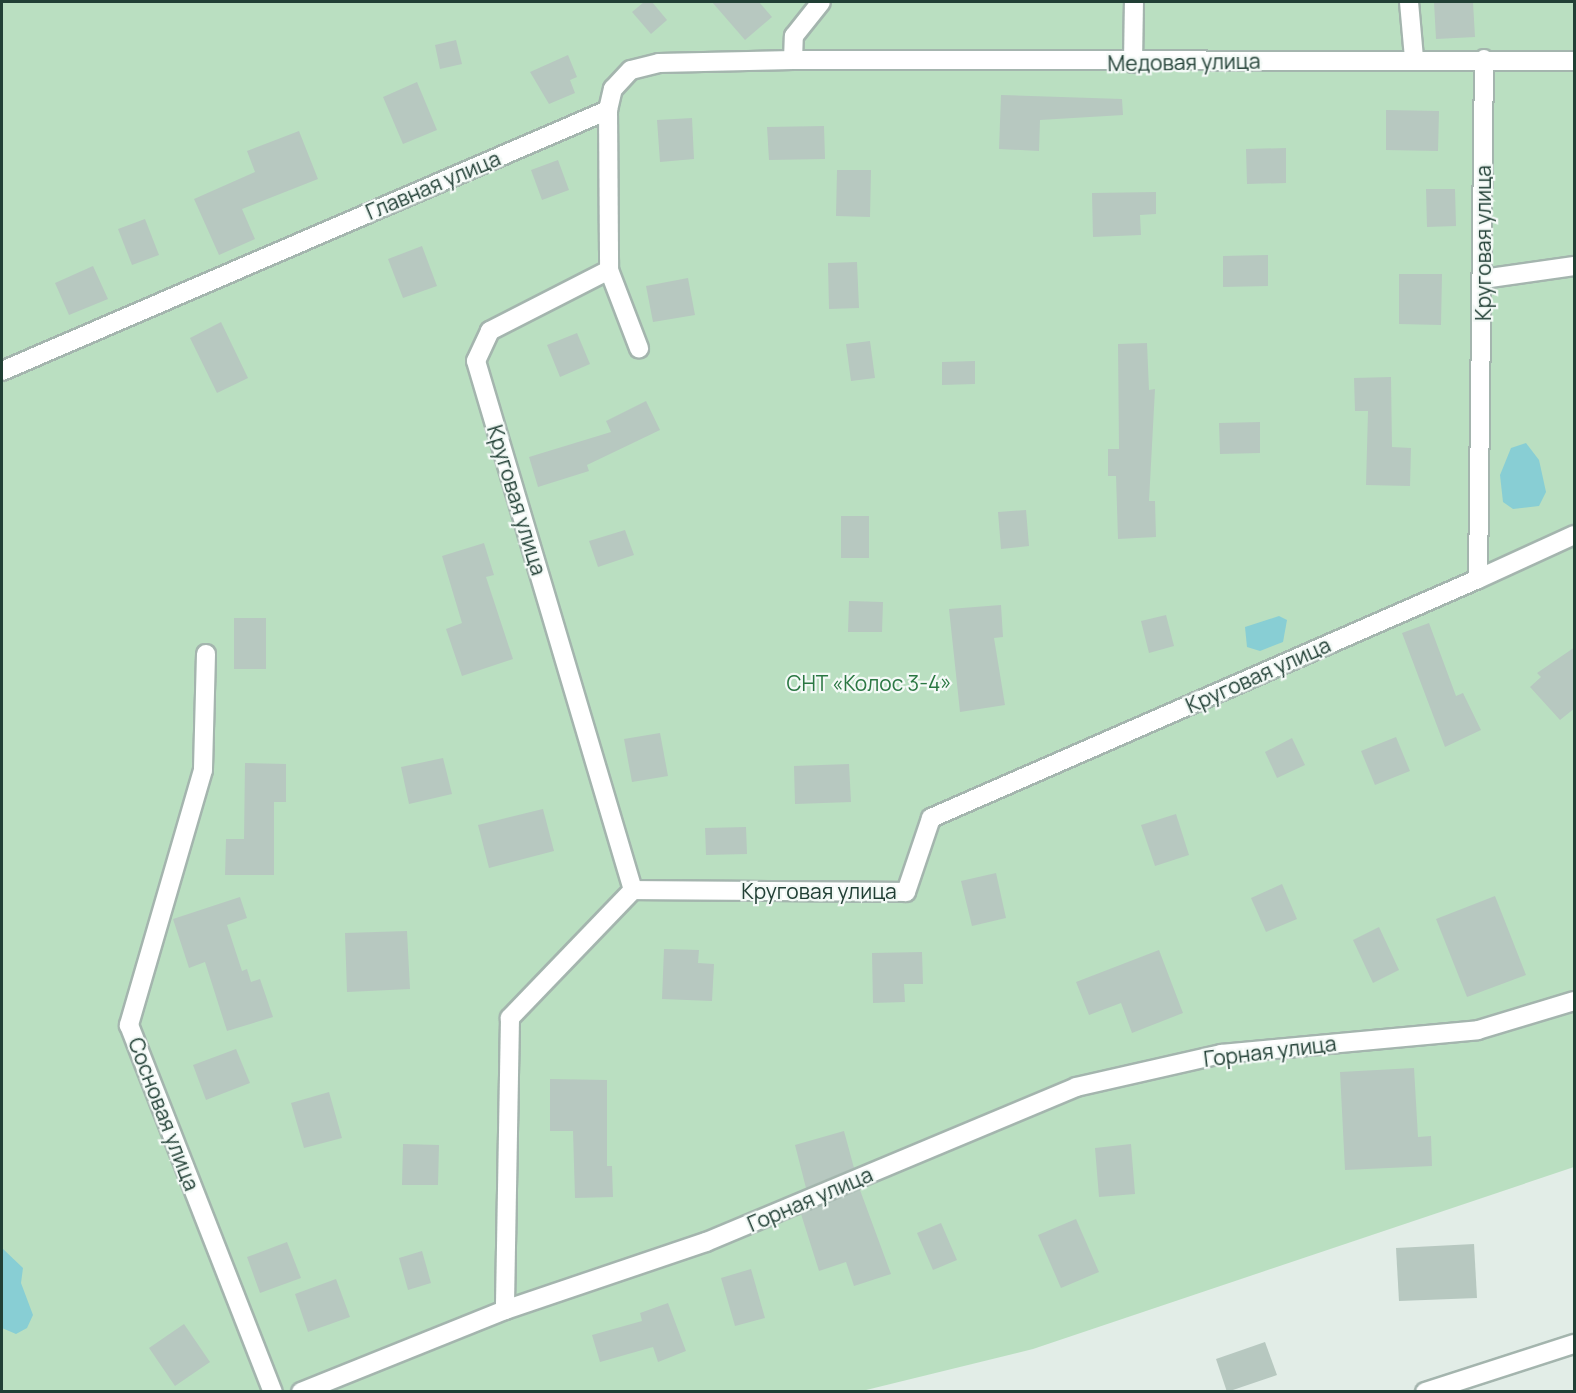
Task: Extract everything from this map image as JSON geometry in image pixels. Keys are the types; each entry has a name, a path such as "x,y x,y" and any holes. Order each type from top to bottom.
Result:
{"street":[{"path":"639,348 609,270 608,110 613,89 630,70 659,63 793,60 794,36 821,2"},
{"path":"1133,63 1134,2"},
{"path":"1409,2 1414,58"},
{"name":"Медовая улица","path":"793,60 1133,63 1414,58 1575,61"},
{"name":"Круговая улица","path":"609,270 490,331 476,361 633,890 906,892 931,818 1478,579 1484,59"},
{"name":"Главная улица","path":"2,371 608,110"},
{"path":"1483,279 1575,266"},
{"path":"1478,579 1575,535"},
{"name":"Сосновая улица","path":"206,654 203,770 129,1025 273,1392"},
{"path":"505,1310 510,1018 633,890"},
{"name":"Горная улица","path":"301,1392 505,1310 706,1242 1076,1087 1221,1054 1478,1030 1575,1001"},
{"path":"1425,1392 1575,1344"}],"green space":[{"name":"СНТ «Колос 3-4»","path":"2,2 1574,2 1574,1167 1033,1349 862,1391 2,1392"}],"water":[{"path":"1526,443 1539,460 1546,492 1539,506 1513,509 1503,502 1500,475 1511,448"},
{"path":"1279,616 1287,620 1283,642 1260,651 1247,647 1245,627"},
{"path":"2,1248 23,1268 21,1283 33,1315 27,1328 16,1334 2,1328"}],"building":[{"path":"644,2 652,2 667,20 651,34 632,12"},
{"path":"712,2 759,2 772,17 745,40"},
{"path":"1434,2 1473,2 1475,37 1436,39"},
{"path":"456,40 462,64 440,69 435,45"},
{"path":"568,55 577,77 570,80 575,93 549,104 530,72"},
{"path":"417,82 437,130 403,144 383,97"},
{"path":"1001,95 1122,99 1123,115 1040,120 1039,151 999,149"},
{"path":"1386,110 1439,111 1438,151 1386,150"},
{"path":"692,118 694,159 660,162 657,120"},
{"path":"824,126 825,159 769,160 767,127"},
{"path":"299,131 318,179 242,209 255,239 219,255 194,199 255,172 247,151"},
{"path":"1286,148 1286,183 1247,184 1246,149"},
{"path":"558,160 569,190 542,200 531,170"},
{"path":"837,170 871,170 870,217 836,216"},
{"path":"1426,189 1455,189 1456,226 1427,227"},
{"path":"1156,192 1156,214 1140,215 1141,235 1093,237 1092,193"},
{"path":"145,219 159,255 132,265 118,229"},
{"path":"422,246 437,286 403,298 388,259"},
{"path":"1268,255 1268,286 1223,287 1223,256"},
{"path":"857,262 859,308 829,309 828,263"},
{"path":"93,266 108,299 69,315 55,283"},
{"path":"1399,274 1442,274 1441,325 1399,324"},
{"path":"688,278 695,315 653,322 646,286"},
{"path":"221,322 248,378 217,393 190,338"},
{"path":"577,333 590,364 560,377 547,345"},
{"path":"870,341 875,378 851,381 846,344"},
{"path":"1147,343 1149,390 1155,389 1149,501 1155,501 1156,537 1118,539 1116,476 1108,476 1108,449 1119,449 1118,344"},
{"path":"975,361 975,384 942,385 942,362"},
{"path":"1391,377 1392,447 1411,448 1410,486 1366,485 1368,411 1355,411 1354,378"},
{"path":"646,401 660,430 587,465 589,471 538,487 529,457 611,432 606,421"},
{"path":"1260,422 1260,453 1220,454 1219,423"},
{"path":"1026,510 1029,546 1001,549 998,512"},
{"path":"841,516 869,516 869,558 841,558"},
{"path":"625,530 634,555 598,567 589,541"},
{"path":"484,543 494,575 486,577 513,659 462,676 446,629 462,623 442,556"},
{"path":"849,601 883,602 882,632 848,632"},
{"path":"1001,605 1003,637 994,638 1005,705 960,712 949,609"},
{"path":"1166,615 1174,646 1149,653 1141,621"},
{"path":"234,618 266,618 266,669 234,669"},
{"path":"1429,623 1456,696 1463,693 1481,730 1445,747 1402,633"},
{"path":"1575,647 1575,708 1560,720 1530,687 1541,677 1537,673"},
{"path":"660,733 668,776 632,782 624,739"},
{"path":"1396,737 1410,771 1375,785 1361,751"},
{"path":"1292,738 1305,765 1277,778 1265,752"},
{"path":"443,758 452,794 409,804 401,767"},
{"path":"245,763 286,764 286,802 274,802 274,875 225,875 226,839 244,839"},
{"path":"849,764 851,802 795,804 794,766"},
{"path":"543,809 554,851 489,868 478,825"},
{"path":"1176,814 1189,855 1155,866 1141,825"},
{"path":"746,827 747,854 706,855 705,828"},
{"path":"996,873 1006,918 972,926 961,881"},
{"path":"1282,884 1297,919 1266,932 1251,898"},
{"path":"1495,896 1526,975 1467,997 1436,919"},
{"path":"240,897 247,918 227,925 242,971 247,969 251,982 260,979 273,1017 227,1031 205,962 189,968 173,919"},
{"path":"1379,927 1399,970 1373,983 1353,940"},
{"path":"407,931 410,989 347,992 345,933"},
{"path":"664,949 699,950 698,963 714,964 712,1001 662,999"},
{"path":"1159,950 1183,1013 1132,1033 1121,1003 1089,1015 1076,982"},
{"path":"922,952 923,984 904,984 905,1002 873,1003 872,953"},
{"path":"236,1049 250,1083 206,1100 193,1065"},
{"path":"1414,1068 1418,1137 1431,1136 1432,1166 1345,1170 1340,1072"},
{"path":"550,1079 607,1080 607,1166 612,1166 613,1197 575,1198 573,1131 550,1131"},
{"path":"329,1092 342,1138 304,1148 291,1103"},
{"path":"844,1131 854,1168 806,1188 795,1145"},
{"path":"403,1144 439,1145 438,1185 402,1185"},
{"path":"1131,1144 1135,1194 1099,1197 1095,1148"},
{"path":"860,1190 891,1274 854,1286 846,1262 819,1271 801,1214"},
{"path":"1076,1219 1099,1272 1061,1288 1038,1235"},
{"path":"941,1223 957,1260 933,1270 917,1233"},
{"path":"287,1242 301,1278 260,1293 247,1257"},
{"path":"1474,1244 1477,1298 1399,1301 1396,1248"},
{"path":"422,1251 431,1283 408,1290 399,1258"},
{"path":"751,1269 765,1318 735,1326 721,1278"},
{"path":"336,1279 350,1317 308,1332 295,1294"},
{"path":"668,1303 686,1351 658,1362 653,1347 600,1362 592,1335 642,1321 640,1313"},
{"path":"184,1324 210,1362 175,1386 149,1348"},
{"path":"1265,1342 1277,1375 1227,1392 1216,1359"}]}
